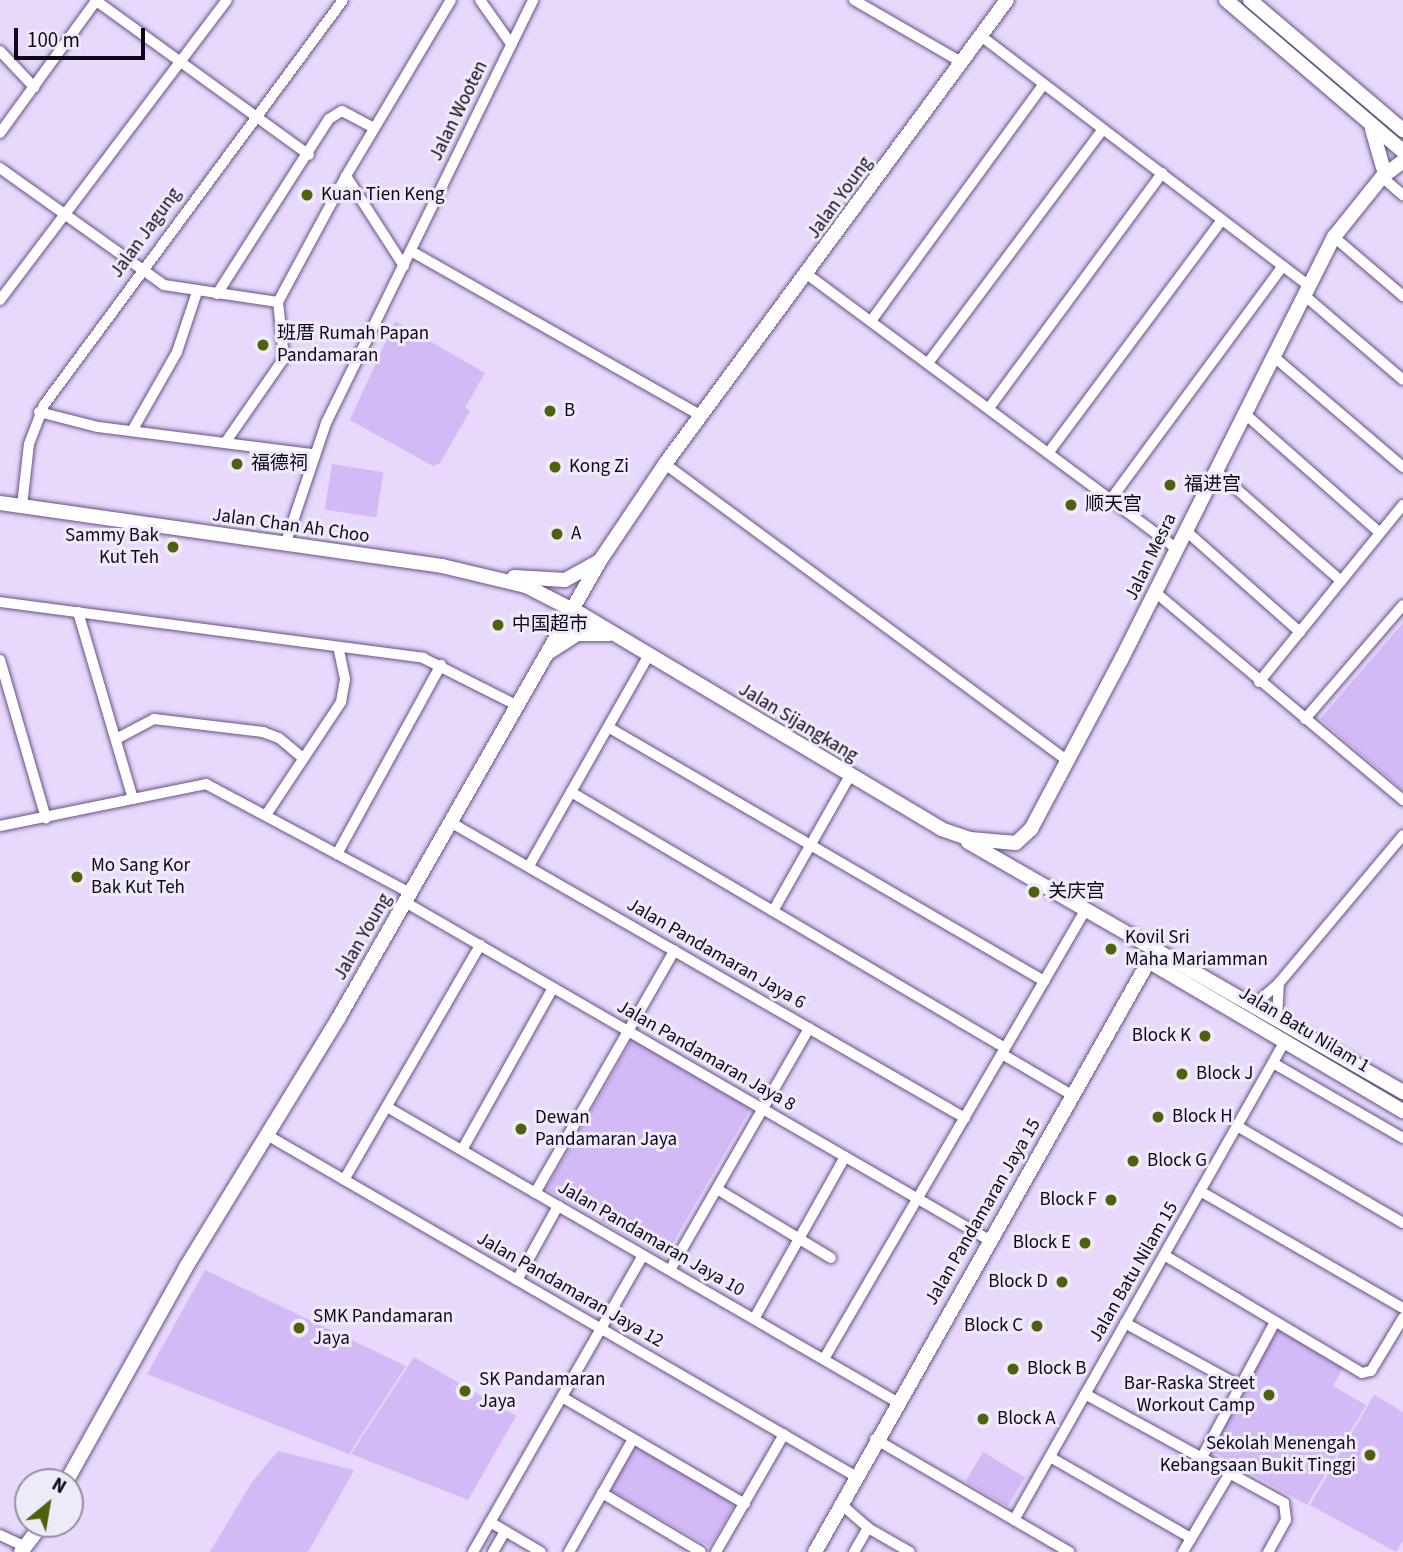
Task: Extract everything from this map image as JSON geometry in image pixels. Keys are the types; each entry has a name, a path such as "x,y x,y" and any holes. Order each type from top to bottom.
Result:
{"main road":[{"name":"Jalan Young","path":"74,1468 186,1267 408,897 570,608 601,559 665,464 808,275 1007,0"},
{"path":"1226,0 1402,150"},
{"path":"1250,0 1403,130"},
{"path":"1373,105 1402,150"},
{"path":"1370,123 1390,173"},
{"name":"Jalan Mesra","path":"1016,843 1031,829 1155,592 1334,237 1390,173 1402,150"},
{"name":"Jalan Chan Ah Choo","path":"0,503 479,574 526,586 570,608"},
{"path":"479,574 565,580 601,559"},
{"name":"Jalan Sijangkang","path":"570,608 849,777 952,834 1016,843"},
{"path":"541,661 577,634 614,634"},
{"name":"Jalan Batu Nilam 1","path":"952,834 1086,909 1152,956 1285,1041 1403,1111"},
{"name":"Jalan Batu Nilam 1","path":"1152,956 1254,1005 1403,1092"},
{"name":"Jalan Pandamaran Jaya 15","path":"815,1552 845,1500 875,1439 1152,956"}],"street":[{"path":"0,134 96,0 180,65 309,155"},
{"path":"0,300 227,0"},
{"name":"Jalan Jagung","path":"22,506 29,444 39,412 254,117 343,0"},
{"path":"225,443 284,358 278,302 346,176 451,0"},
{"path":"480,0 511,44"},
{"name":"Jalan Wooten","path":"285,545 313,454 533,0"},
{"path":"854,0 961,62"},
{"path":"981,36 1282,267 1403,380"},
{"path":"0,51 34,87"},
{"path":"871,321 1044,84"},
{"path":"217,294 336,112 354,115 374,128"},
{"path":"928,363 1103,129"},
{"path":"0,169 140,272 164,285 278,302"},
{"path":"989,408 1162,173"},
{"path":"1390,173 1403,195"},
{"path":"346,176 404,266"},
{"path":"1049,452 1222,220"},
{"path":"1334,237 1403,296"},
{"path":"411,251 701,416"},
{"path":"1111,499 1282,267"},
{"path":"808,275 1176,548"},
{"path":"132,431 177,352 197,292"},
{"path":"1273,356 1403,467"},
{"path":"39,412 132,431 313,454"},
{"path":"1244,413 1380,533"},
{"path":"665,464 1066,760"},
{"path":"1215,470 1341,581"},
{"path":"1259,681 1403,505"},
{"path":"1185,530 1300,632"},
{"path":"1155,592 1403,800"},
{"path":"0,602 340,650 423,658 516,705"},
{"path":"1305,719 1403,605"},
{"path":"78,612 118,738 133,799"},
{"path":"266,815 345,690 340,650"},
{"path":"529,866 649,655"},
{"path":"0,660 46,818"},
{"path":"337,854 441,665"},
{"path":"118,738 154,719 263,732 279,738 303,758"},
{"path":"608,727 1044,981"},
{"path":"773,911 849,777"},
{"name":"Jalan Pandamaran Jaya 8","path":"0,826 206,784 337,854 408,897 480,946 989,1240"},
{"path":"571,792 773,911 1072,1095"},
{"name":"Jalan Pandamaran Jaya 6","path":"450,822 964,1118"},
{"path":"1254,1005 1279,983 1403,835"},
{"path":"824,1359 1086,909"},
{"path":"344,1180 480,946"},
{"path":"535,1193 675,950"},
{"path":"1277,1019 1279,983"},
{"path":"462,1150 553,988"},
{"path":"670,1270 809,1028"},
{"name":"Jalan Batu Nilam 15","path":"1014,1520 1285,1041"},
{"path":"1273,1063 1403,1138"},
{"name":"Jalan Pandamaran Jaya 10","path":"387,1107 897,1402"},
{"path":"1237,1126 1403,1223"},
{"name":"Jalan Pandamaran Jaya 12","path":"267,1135 855,1475"},
{"path":"754,1319 845,1157"},
{"path":"717,1189 831,1258"},
{"path":"1200,1191 1403,1308"},
{"path":"517,1280 558,1206"},
{"path":"473,1552 643,1255"},
{"path":"1164,1255 1275,1322 1367,1373 1403,1318"},
{"path":"1202,1457 1275,1322"},
{"path":"1125,1323 1240,1386"},
{"path":"1085,1394 1284,1503 1286,1520 1268,1552"},
{"path":"562,1397 745,1504"},
{"path":"716,1552 783,1434"},
{"path":"875,1439 1069,1552"},
{"path":"569,1552 633,1440"},
{"path":"1049,1457 1191,1538"},
{"path":"1183,1552 1230,1473"},
{"path":"602,1493 701,1552"},
{"path":"845,1500 868,1528 910,1552"},
{"path":"490,1522 541,1552"},
{"path":"854,1552 868,1528"},
{"path":"493,1552 505,1531"},
{"path":"0,1535 28,1547"}],"shaded area":[{"path":"395,321 485,373 465,408 470,411 440,463 433,466 350,420"},
{"path":"332,464 383,472 376,518 325,509"},
{"path":"1403,623 1403,790 1320,719"},
{"path":"633,1038 752,1106 665,1257 546,1189"},
{"path":"205,1270 406,1366 349,1454 147,1374"},
{"path":"1276,1327 1344,1366 1333,1386 1366,1405 1307,1505 1208,1449"},
{"path":"414,1357 516,1416 468,1500 351,1454"},
{"name":"Sekolah Menengah Kebangsaan Bukit Tinggi","path":"1374,1395 1403,1412 1403,1541 1396,1552 1310,1505"},
{"path":"642,1448 729,1498 733,1507 710,1547 610,1490 633,1450"},
{"path":"278,1451 354,1470 308,1552 210,1552 252,1482"},
{"path":"983,1452 1025,1477 1007,1506 965,1481"}],"place":[{"name":"Kuan Tien Keng","path":"307,195"},
{"name":"班厝 Rumah Papan Pandamaran","path":"263,345"},
{"name":"B","path":"550,411"},
{"name":"福德祠","path":"237,464"},
{"name":"Kong Zi","path":"555,467"},
{"name":"福进宫","path":"1170,485"},
{"name":"顺天宫","path":"1071,505"},
{"name":"A","path":"557,534"},
{"name":"Sammy Bak Kut Teh","path":"173,547"},
{"name":"中国超市","path":"498,625"},
{"name":"Mo Sang Kor Bak Kut Teh","path":"77,877"},
{"name":"关庆宫","path":"1034,892"},
{"name":"Kovil Sri Maha Mariamman","path":"1111,949"},
{"name":"Block K","path":"1205,1036"},
{"name":"Block J","path":"1182,1074"},
{"name":"Block H","path":"1158,1117"},
{"name":"Dewan Pandamaran Jaya","path":"521,1129"},
{"name":"Block G","path":"1133,1161"},
{"name":"Block F","path":"1111,1200"},
{"name":"Block E","path":"1085,1243"},
{"name":"Block D","path":"1062,1282"},
{"name":"Block C","path":"1037,1326"},
{"name":"SMK Pandamaran Jaya","path":"299,1328"},
{"name":"Block B","path":"1013,1369"},
{"name":"SK Pandamaran Jaya","path":"465,1391"},
{"name":"Bar-Raska Street Workout Camp","path":"1269,1395"},
{"name":"Block A","path":"983,1419"},
{"name":"Sekolah Menengah Kebangsaan Bukit Tinggi","path":"1370,1455"}]}
